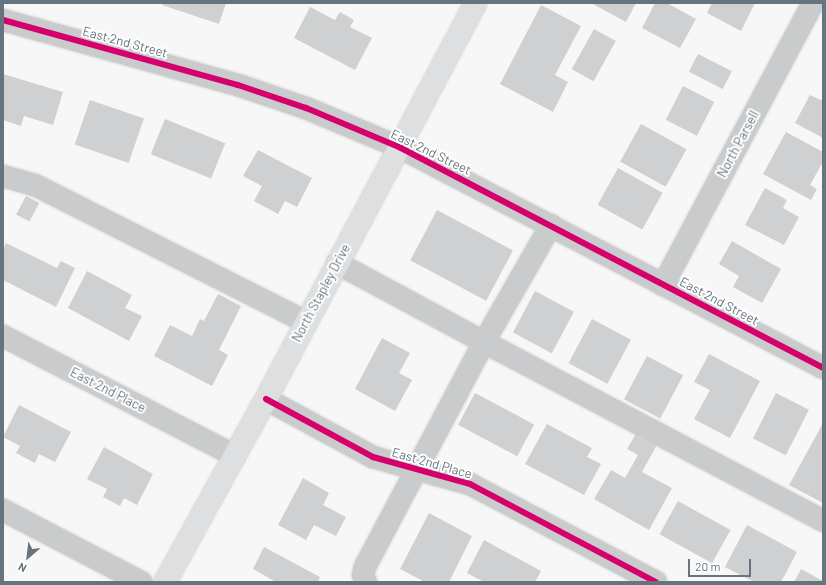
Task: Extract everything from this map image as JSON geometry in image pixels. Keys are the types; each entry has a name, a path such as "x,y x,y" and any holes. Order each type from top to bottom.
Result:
{"main road":[{"name":"North Stapley Drive","path":"165,582 266,399 476,3"}],"street":[{"name":"North Parsell","path":"663,285 813,3"},
{"name":"East 2nd Street","path":"3,20 238,85 306,108 399,146 823,368"},
{"path":"3,176 35,185 306,322"},
{"path":"366,582 363,576 366,567 415,469 484,342 551,225"},
{"path":"337,263 823,521"},
{"name":"East 2nd Place","path":"3,336 235,456"},
{"name":"East 2nd Place","path":"266,399 373,457 470,484 656,582"},
{"path":"3,510 141,582"}],"building":[{"path":"163,3 226,3 219,24 162,5"},
{"path":"591,3 636,3 626,22"},
{"path":"655,3 667,3 696,19 680,48 642,28"},
{"path":"712,3 755,3 741,31 707,13"},
{"path":"541,5 581,26 555,75 568,82 553,112 500,84"},
{"path":"310,7 335,20 340,12 354,20 350,27 372,38 355,70 294,38"},
{"path":"594,29 616,41 594,81 572,69"},
{"path":"698,54 732,71 723,89 689,72"},
{"path":"3,74 63,92 53,125 24,116 21,126 3,120"},
{"path":"683,86 714,102 697,136 666,120"},
{"path":"810,95 823,101 823,138 795,123"},
{"path":"90,100 144,119 129,163 75,144"},
{"path":"165,119 225,143 211,179 151,154"},
{"path":"641,124 686,149 666,187 620,162"},
{"path":"786,132 823,152 823,162 810,185 817,189 811,200 763,174"},
{"path":"258,150 312,178 297,207 285,201 278,214 254,201 262,186 243,176"},
{"path":"618,168 663,193 642,229 598,205"},
{"path":"765,188 787,200 783,208 799,217 784,245 745,225"},
{"path":"26,196 39,203 29,222 16,215"},
{"path":"437,210 513,250 486,301 410,260"},
{"path":"732,241 781,269 762,303 733,287 739,276 719,264"},
{"path":"6,243 57,268 61,261 75,268 56,307 3,280 3,250"},
{"path":"87,271 132,295 125,308 142,316 129,341 68,308"},
{"path":"535,291 574,312 552,353 513,332"},
{"path":"218,294 241,306 219,350 228,355 212,386 154,356 170,325 192,336 200,319 204,321"},
{"path":"592,319 631,340 607,384 569,363"},
{"path":"382,338 410,353 399,373 412,380 395,411 355,389"},
{"path":"709,354 760,381 730,438 694,419 710,390 694,382"},
{"path":"647,356 683,375 660,419 624,399"},
{"path":"475,393 534,424 517,456 458,425"},
{"path":"776,393 809,410 786,455 753,438"},
{"path":"19,405 71,432 55,462 39,454 35,463 16,453 20,446 3,437"},
{"path":"823,423 823,503 789,485"},
{"path":"547,424 592,448 587,457 601,464 584,495 525,464"},
{"path":"637,432 658,443 642,472 672,488 649,530 594,499 611,470 625,478 638,455 627,449"},
{"path":"104,447 153,474 137,505 124,498 120,506 103,497 107,489 87,479"},
{"path":"303,478 329,493 323,505 346,517 336,536 314,525 306,540 278,525"},
{"path":"678,501 730,530 712,563 660,534"},
{"path":"429,513 472,536 449,582 425,582 400,569"},
{"path":"747,525 797,552 781,582 754,582 725,567"},
{"path":"484,540 541,571 535,582 484,582 467,573"},
{"path":"264,547 320,577 318,582 276,582 253,569"},
{"path":"801,569 823,581 823,582 794,582"}],"cycle path":[{"path":"3,20 238,85 306,108 399,147 823,368"},
{"path":"266,399 373,457 470,484 656,582"}]}
